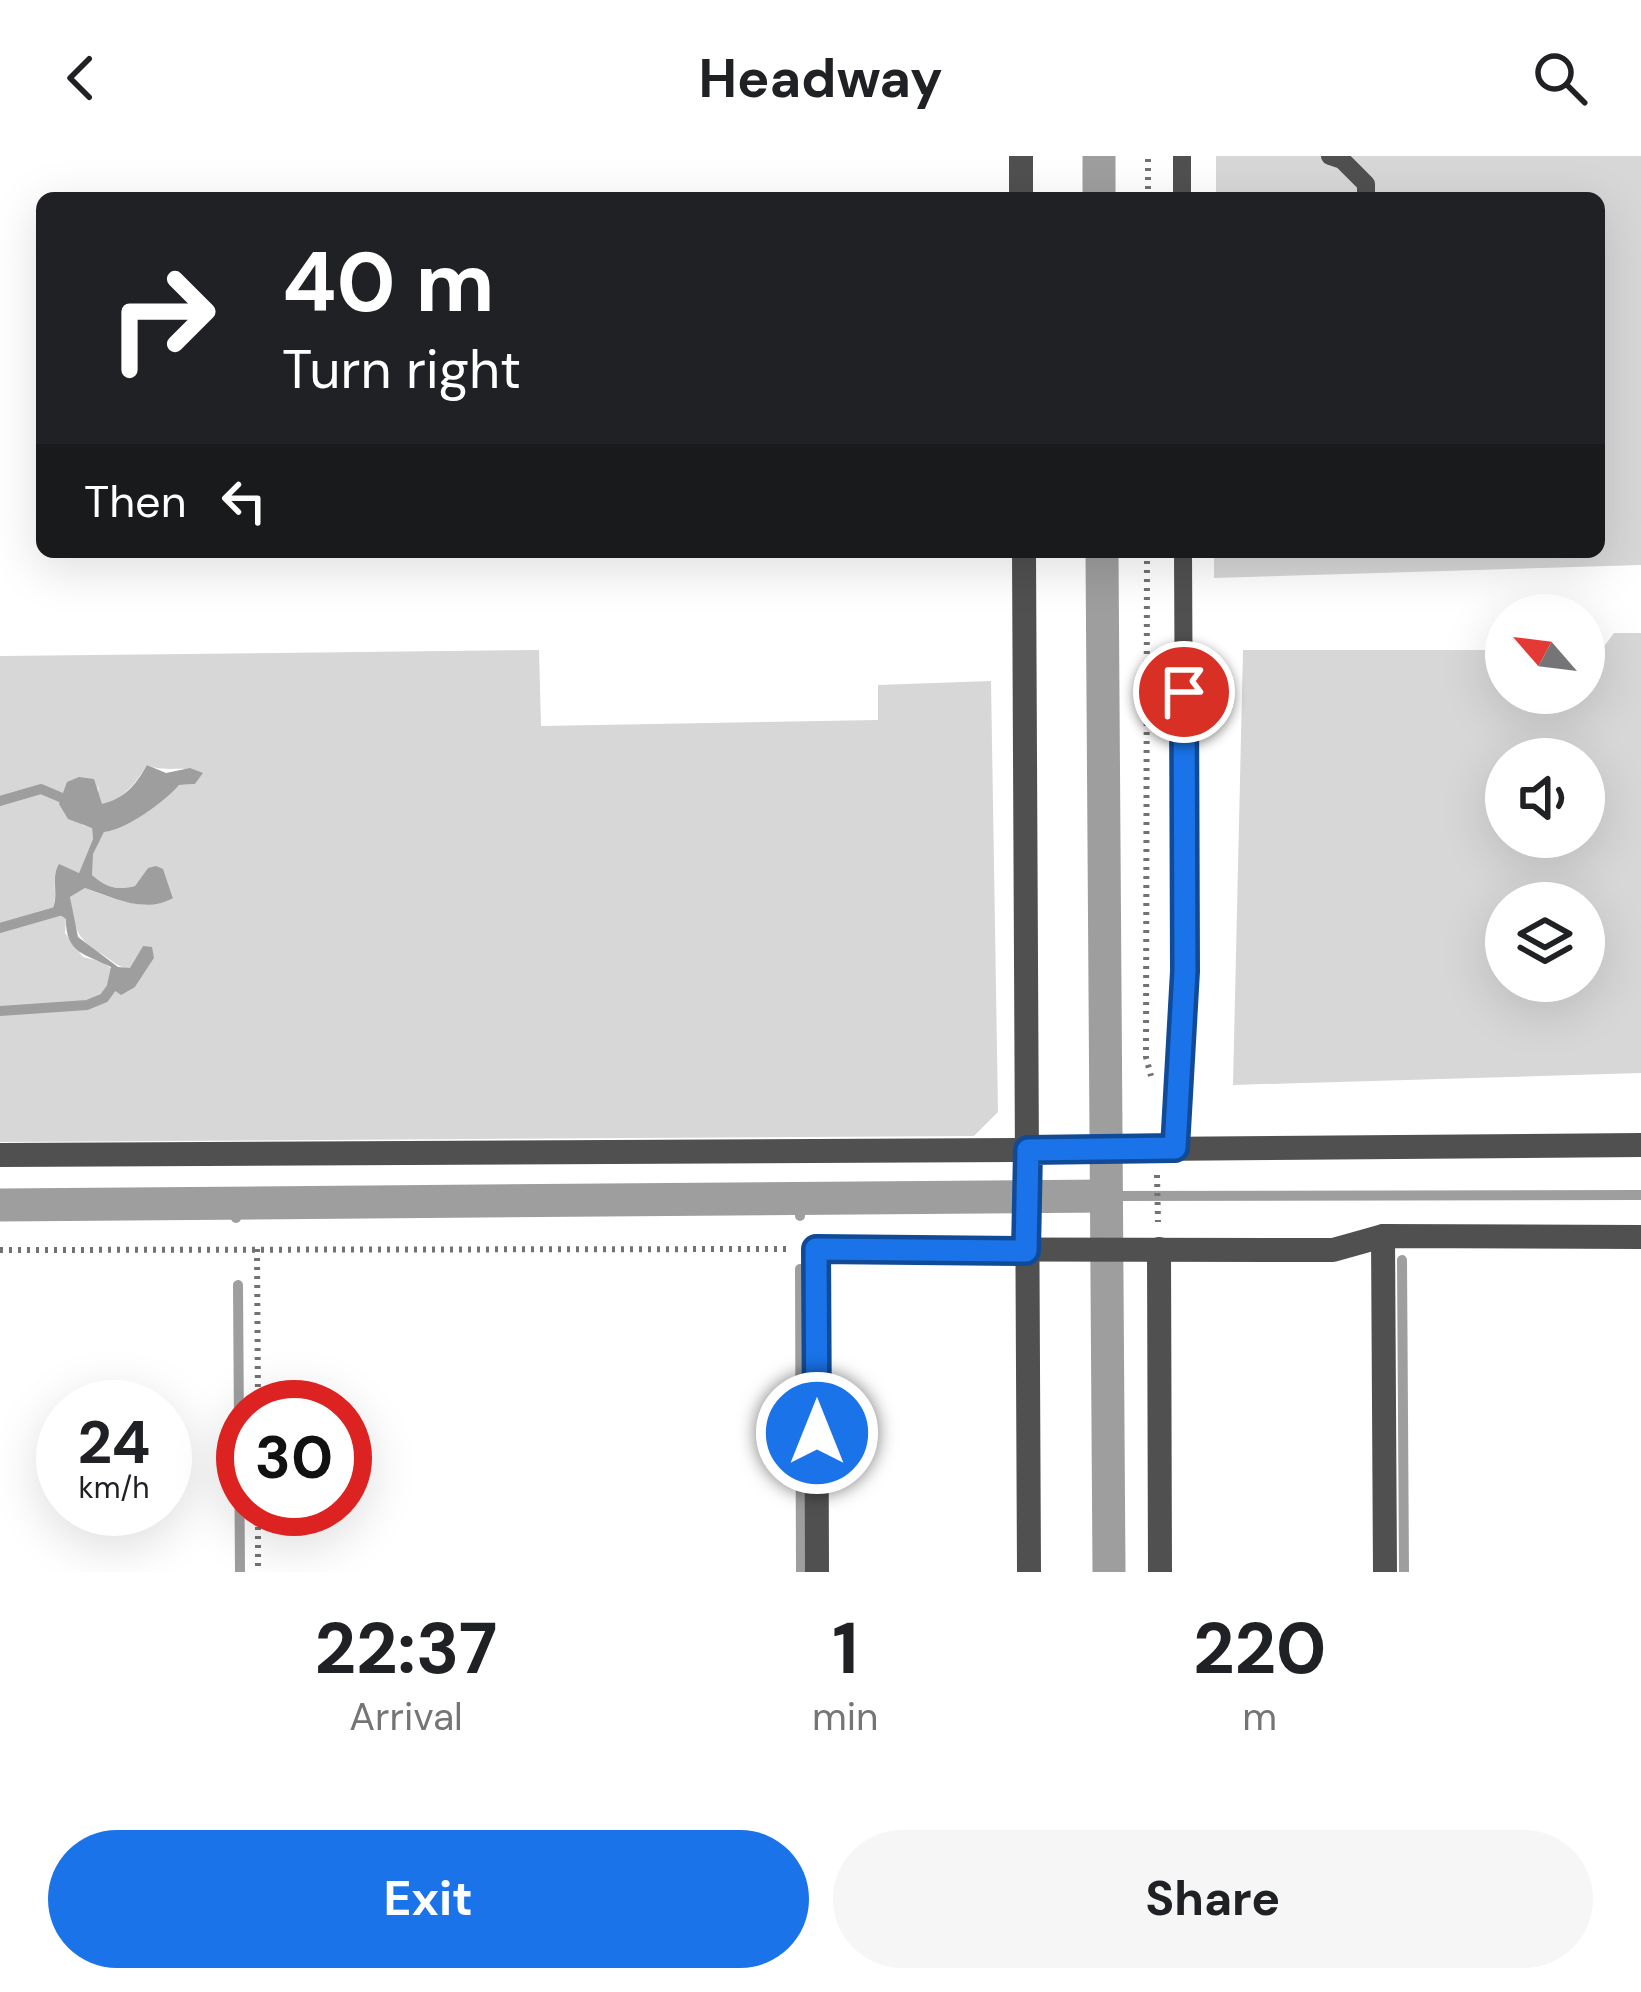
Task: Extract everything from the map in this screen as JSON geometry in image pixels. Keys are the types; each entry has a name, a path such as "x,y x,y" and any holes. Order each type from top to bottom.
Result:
{"street":[{"path":"1021,156 1022,192"},
{"path":"1024,558 1029,1572"},
{"path":"0,1155 1028,1161 1056,1150 1641,1145"},
{"path":"1383,1236 1385,1572"},
{"path":"817,1572 816,1249 1026,1241 1059,1250 1333,1250 1383,1236 1641,1237"},
{"path":"1159,1249 1160,1572"}],"lane":[{"path":"1182,156 1182,192"},
{"path":"1330,156 1342,160 1366,184 1366,192"},
{"path":"1175,1148 1185,971 1184,558"}],"path":[{"path":"1148,156 1148,192"},
{"path":"1147,558 1146,1057 1156,1092 1177,1119"},
{"path":"1157,1184 1158,1220"},
{"path":"257,1248 257,1380"},
{"path":"0,1250 816,1249"},
{"path":"258,1536 258,1572"}],"shaded area":[{"path":"1216,156 1641,156 1641,565 1214,578 1214,558 1605,558 1605,192 1216,192"},
{"path":"1614,633 1641,633 1641,1073 1233,1085 1243,650 1485,650 1485,714 1605,714 1605,645"},
{"path":"539,650 541,726 878,720 878,685 991,681 998,1112 974,1136 0,1142 0,656","holes":["147,765 202,774 195,784 179,785 133,821 104,832 92,854 92,875 122,888 135,886 148,868 163,870 173,897 140,904 85,888 70,897 78,932 94,949 130,969 143,946 154,958 135,987 103,962 83,957 65,933 66,919 52,910 55,875 59,865 79,873 93,839 92,827 82,825 99,785 97,798 102,805 129,790"]},
{"path":"147,765 166,773 190,768 203,773 195,784 179,785 133,821 104,832 93,854 92,875 112,887 128,887 156,866 163,869 173,898 140,905 85,888 70,897 78,937 118,967 130,968 143,946 152,947 154,958 135,987 121,995 107,985 111,967 74,946 66,919 52,910 59,864 79,873 93,839 92,828 68,819 59,804 67,782 79,777 94,779 102,804 117,798"}],"waterway":[{"path":"1099,156 1099,192"},
{"path":"1102,558 1109,1572"},
{"path":"0,801 41,789 67,800"},
{"path":"0,928 66,909"},
{"path":"0,1011 87,1005 104,998 118,979"},
{"path":"1107,1196 1641,1195"},
{"path":"0,1205 1107,1196"},
{"path":"800,1198 800,1216"},
{"path":"236,1201 236,1218"},
{"path":"1402,1260 1404,1572"},
{"path":"800,1269 801,1572"},
{"path":"238,1285 240,1572"}],"route":[{"path":"817,1433 816,1249 1026,1251 1028,1150 1175,1148 1185,971 1184,692"}]}
